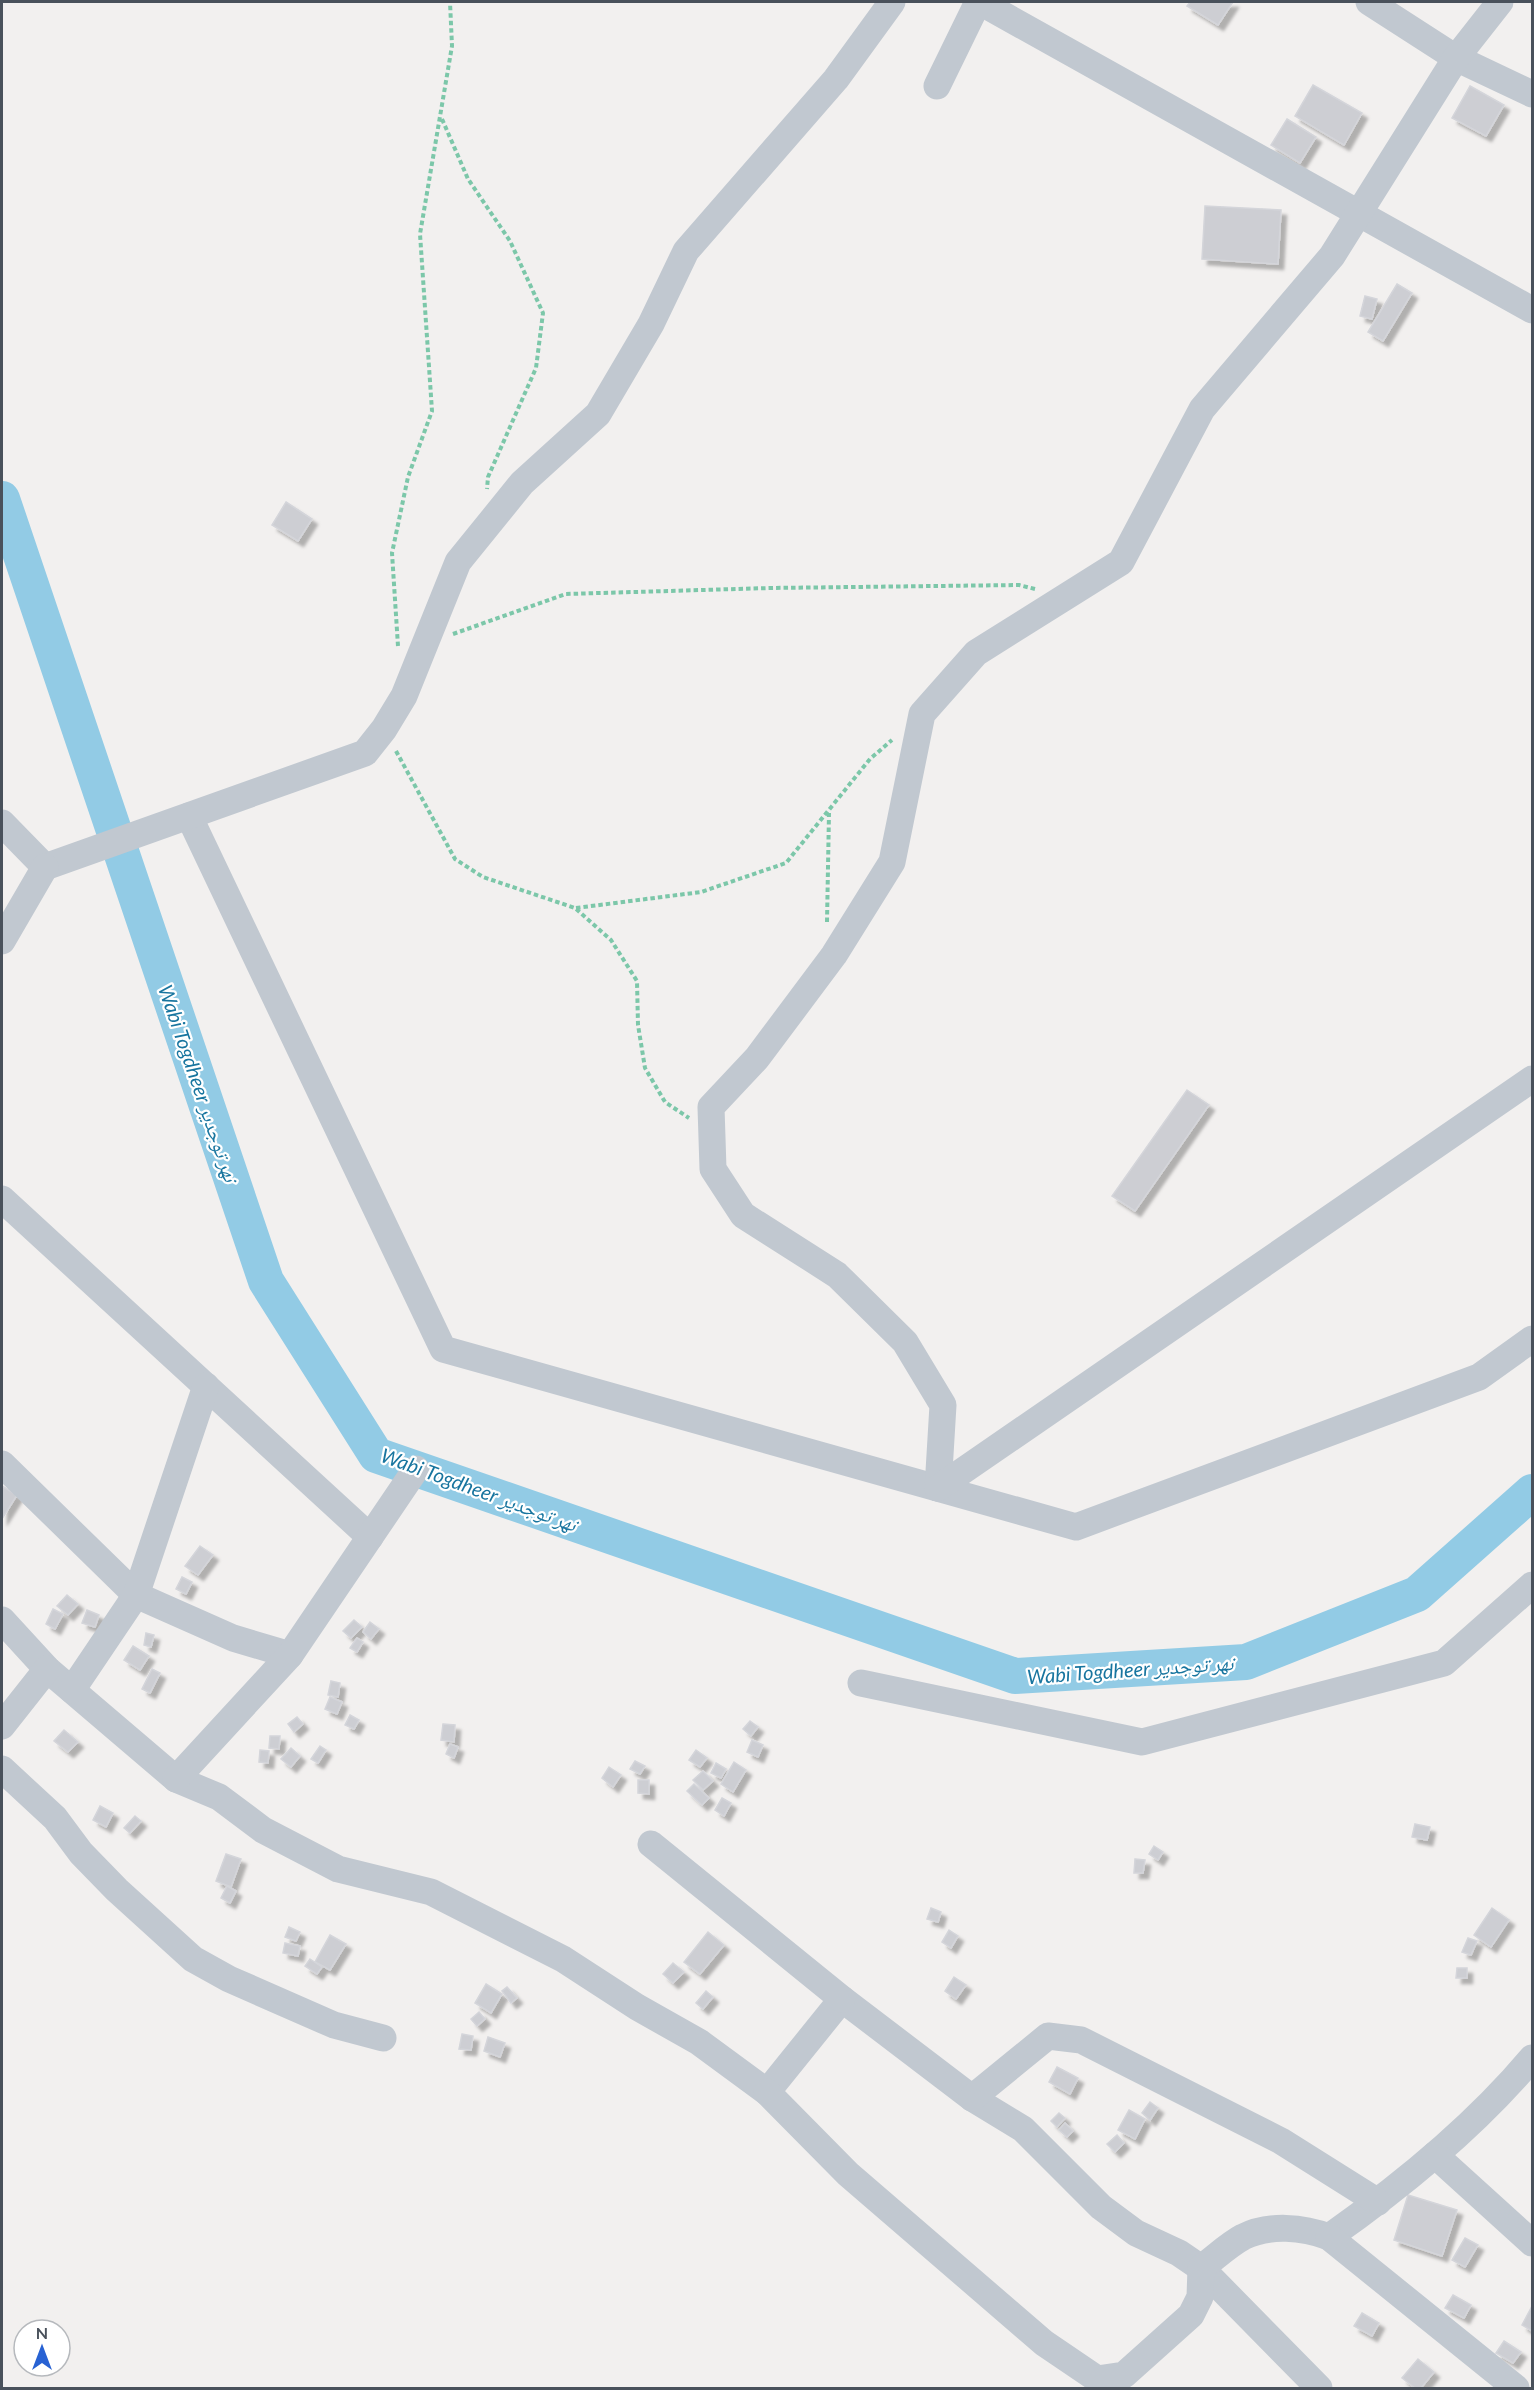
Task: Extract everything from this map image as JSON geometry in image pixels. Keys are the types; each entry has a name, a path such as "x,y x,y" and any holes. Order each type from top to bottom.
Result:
{"street":[{"path":"2,941 45,867 365,753 384,729 404,696 458,562 522,483 598,414 651,324 686,251 836,79 892,2"},
{"path":"937,86 979,2 1533,310"},
{"path":"1369,2 1456,58 1533,94"},
{"path":"938,1488 943,1405 905,1342 837,1275 743,1215 713,1168 711,1107 757,1058 834,955 892,862 922,714 976,653 1121,562 1202,409 1332,256 1456,58 1500,2"},
{"path":"189,816 443,1348 1076,1527 1479,1377 1533,1338"},
{"path":"2,823 45,867"},
{"path":"938,1488 1533,1079"},
{"path":"2,1198 370,1537"},
{"path":"72,1690 136,1595 206,1386"},
{"path":"2,1464 136,1595 233,1638 290,1655"},
{"path":"176,1779 290,1655 416,1469"},
{"path":"861,1683 1142,1742 1444,1663 1533,1585"},
{"path":"2,1620 47,1669 176,1779 219,1797 263,1830 338,1869 431,1892 563,1959 637,2007 699,2042 767,2092 848,2174 1044,2343 1098,2379 1124,2374 1191,2315 1200,2297 1202,2268 1243,2237 1280,2228 1308,2229 1329,2237 1516,2388"},
{"path":"2,1726 47,1669"},
{"path":"2,1768 55,1818 81,1853 117,1890 193,1959 229,1979 334,2025 383,2037"},
{"path":"651,1844 842,1999 972,2098 1023,2129 1101,2207 1136,2233 1179,2253 1202,2268 1318,2388"},
{"path":"767,2092 842,1999"},
{"path":"972,2098 1048,2036 1081,2040 1281,2140 1378,2202"},
{"path":"1329,2237 1378,2202 1523,2087 1533,2058"},
{"path":"1435,2155 1533,2244"}],"path":[{"path":"398,648 392,553 408,477 432,411 420,234 452,46 450,2"},
{"path":"441,117 468,179 510,241 543,313 536,368 488,477 480,534"},
{"path":"427,643 566,594 814,587 1019,585 1067,595"},
{"path":"575,908 700,892 786,863 870,759 922,714"},
{"path":"384,729 455,858 483,877 575,908 611,940 637,981 638,1025 645,1068 665,1102 712,1133"},
{"path":"826,933 829,812"}],"building":[{"path":"1190,2 1233,2 1218,25 1187,6"},
{"path":"1313,85 1362,113 1344,145 1295,116"},
{"path":"1470,86 1504,105 1486,136 1452,118"},
{"path":"1287,119 1316,137 1300,163 1271,145"},
{"path":"1205,206 1281,210 1278,264 1202,259"},
{"path":"1397,284 1412,293 1383,341 1368,332"},
{"path":"1365,296 1377,299 1372,319 1360,316"},
{"path":"286,502 312,519 298,541 272,525"},
{"path":"1187,1090 1209,1105 1135,1211 1112,1196"},
{"path":"2,1486 17,1495 2,1519"},
{"path":"200,1546 213,1555 198,1575 185,1566"},
{"path":"182,1577 192,1582 186,1594 176,1589"},
{"path":"67,1595 78,1604 68,1615 57,1606"},
{"path":"53,1609 63,1614 55,1629 46,1624"},
{"path":"87,1610 99,1615 95,1627 82,1623"},
{"path":"354,1620 362,1627 351,1638 343,1631"},
{"path":"370,1622 379,1629 371,1639 363,1632"},
{"path":"146,1633 154,1635 151,1647 144,1645"},
{"path":"357,1638 363,1642 357,1652 350,1648"},
{"path":"133,1646 149,1656 140,1670 124,1660"},
{"path":"152,1669 160,1673 150,1693 142,1689"},
{"path":"331,1681 340,1683 338,1697 328,1695"},
{"path":"330,1697 342,1702 337,1714 325,1709"},
{"path":"350,1715 359,1720 354,1729 345,1725"},
{"path":"297,1717 303,1724 294,1732 288,1724"},
{"path":"750,1721 758,1727 751,1736 743,1729"},
{"path":"443,1724 455,1725 454,1742 441,1740"},
{"path":"64,1730 78,1742 68,1752 54,1741"},
{"path":"270,1736 280,1736 279,1749 269,1748"},
{"path":"752,1740 763,1745 758,1757 747,1752"},
{"path":"450,1744 458,1747 454,1758 446,1754"},
{"path":"320,1746 326,1750 318,1763 311,1759"},
{"path":"291,1748 300,1756 291,1767 281,1759"},
{"path":"260,1750 269,1751 268,1763 259,1762"},
{"path":"696,1750 707,1758 700,1767 689,1760"},
{"path":"635,1761 645,1766 640,1774 630,1769"},
{"path":"734,1762 746,1770 733,1792 721,1784"},
{"path":"716,1763 726,1769 721,1778 711,1773"},
{"path":"609,1767 621,1775 613,1787 602,1778"},
{"path":"703,1771 713,1781 703,1790 693,1780"},
{"path":"638,1780 649,1780 649,1794 638,1793"},
{"path":"694,1784 709,1798 702,1805 687,1791"},
{"path":"722,1798 731,1803 724,1816 715,1810"},
{"path":"100,1806 113,1813 106,1827 93,1820"},
{"path":"135,1816 141,1821 130,1833 124,1828"},
{"path":"1415,1824 1430,1827 1427,1840 1412,1837"},
{"path":"1154,1846 1163,1852 1158,1860 1149,1854"},
{"path":"226,1854 241,1859 231,1887 216,1881"},
{"path":"1135,1859 1145,1860 1143,1873 1134,1873"},
{"path":"227,1886 236,1891 230,1903 221,1898"},
{"path":"931,1908 941,1912 938,1922 927,1919"},
{"path":"1492,1908 1509,1920 1491,1947 1474,1935"},
{"path":"289,1927 300,1932 296,1941 285,1937"},
{"path":"949,1930 958,1936 951,1948 942,1942"},
{"path":"708,1932 724,1945 700,1974 684,1962"},
{"path":"330,1935 346,1944 330,1970 315,1962"},
{"path":"1468,1938 1477,1941 1471,1955 1462,1952"},
{"path":"285,1943 300,1946 298,1956 283,1953"},
{"path":"310,1959 322,1967 317,1974 305,1966"},
{"path":"673,1963 684,1972 673,1983 663,1974"},
{"path":"1457,1968 1467,1968 1467,1978 1456,1978"},
{"path":"954,1977 966,1985 956,1999 945,1991"},
{"path":"486,1984 502,1994 491,2013 475,2003"},
{"path":"507,1987 517,1998 511,2003 502,1991"},
{"path":"706,1991 713,1997 703,2009 696,2003"},
{"path":"479,2012 485,2019 477,2026 471,2019"},
{"path":"462,2034 473,2036 471,2050 459,2049"},
{"path":"488,2037 505,2043 500,2057 484,2051"},
{"path":"1057,2067 1078,2078 1070,2094 1049,2082"},
{"path":"1150,2102 1158,2108 1150,2120 1142,2113"},
{"path":"1129,2110 1145,2119 1135,2139 1118,2130"},
{"path":"1059,2113 1065,2118 1057,2127 1051,2121"},
{"path":"1065,2123 1073,2131 1067,2137 1059,2130"},
{"path":"1117,2135 1124,2143 1115,2152 1107,2144"},
{"path":"1408,2195 1457,2210 1442,2256 1394,2240"},
{"path":"1465,2238 1478,2245 1465,2267 1452,2260"},
{"path":"1453,2295 1471,2305 1464,2318 1445,2308"},
{"path":"1532,2306 1532,2331 1522,2325"},
{"path":"1362,2313 1379,2323 1372,2336 1354,2326"},
{"path":"1504,2341 1521,2352 1513,2363 1496,2353"},
{"path":"1418,2359 1434,2372 1421,2388 1415,2388 1402,2378"}],"waterway":[{"name":"Wabi Togdheer نهر توجدير","path":"2,499 266,1281 376,1455 1015,1676 1246,1662 1417,1594 1532,1492"}]}
